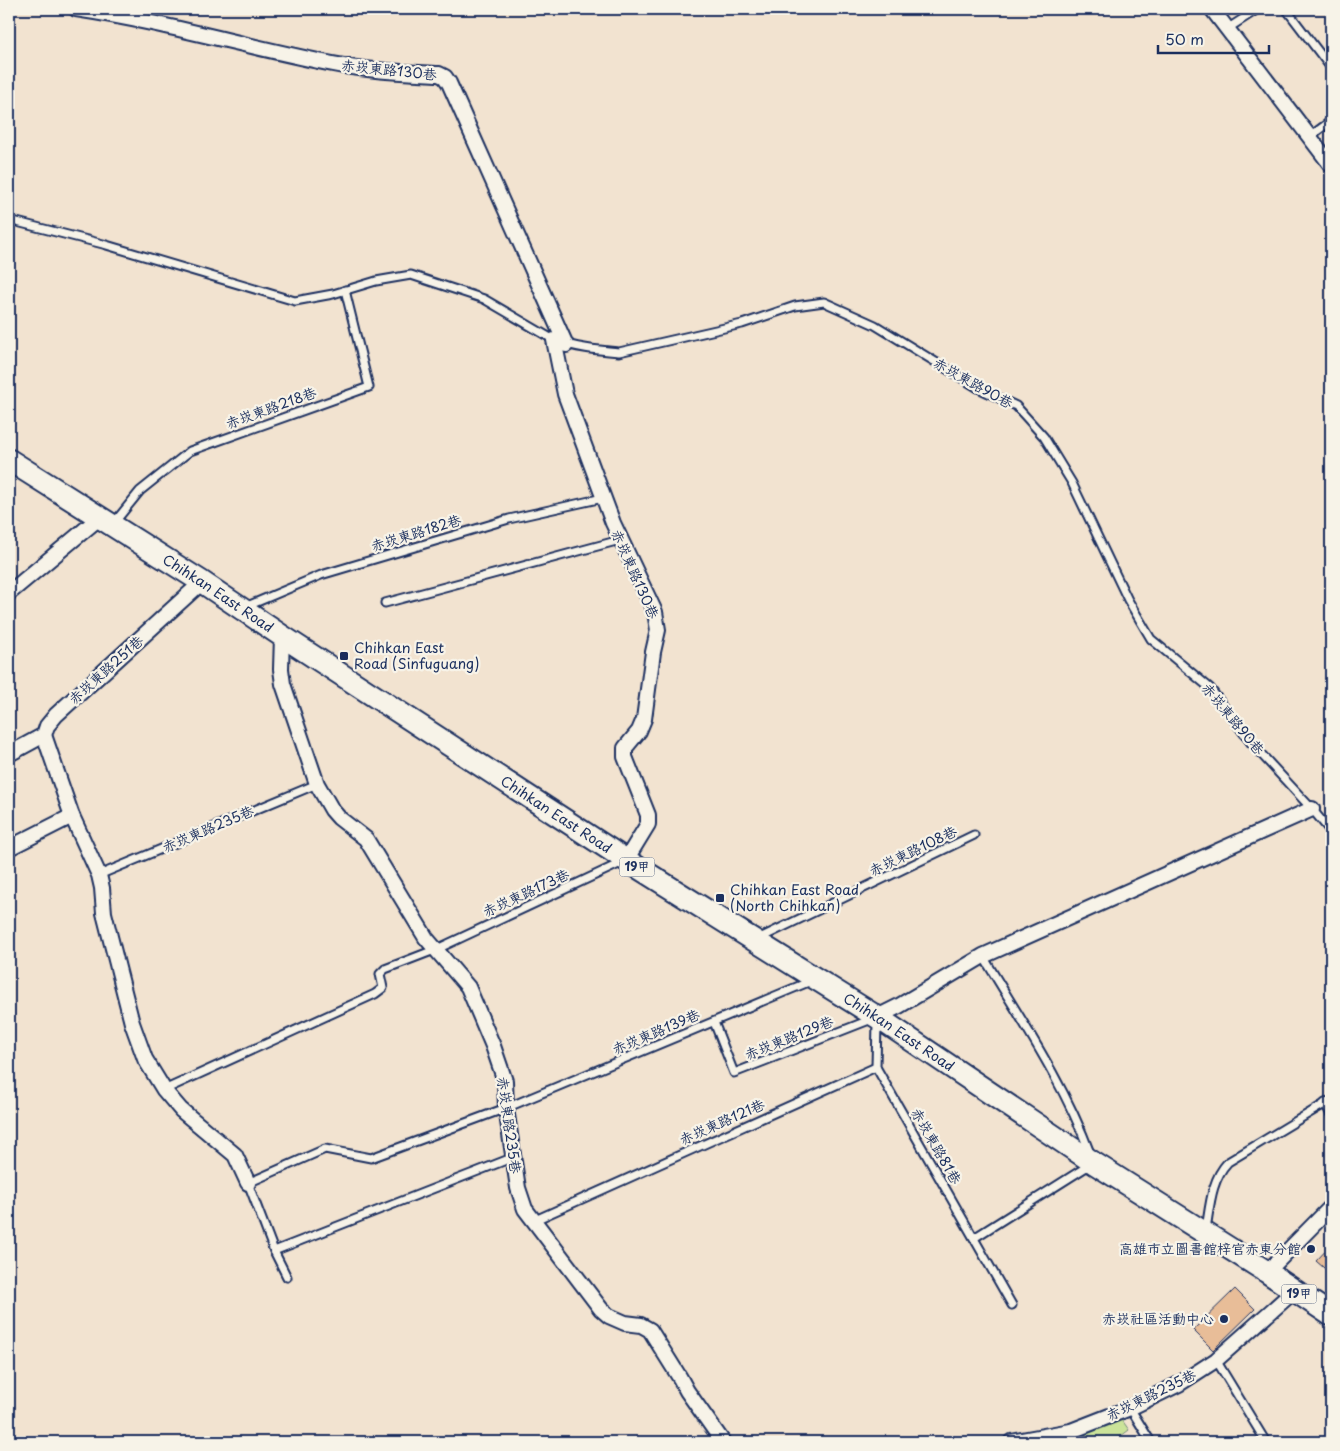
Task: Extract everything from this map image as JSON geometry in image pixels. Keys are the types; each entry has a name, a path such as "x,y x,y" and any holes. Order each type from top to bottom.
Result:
{"main road":[{"name":"Chihkan East Road","path":"9,460 202,582 626,860 877,1017 1094,1162 1331,1315"}],"street":[{"name":"赤崁東路130巷","path":"76,9 115,15 334,64 378,71 440,74 449,82 560,342 564,394 620,540 655,612 658,630 653,652 644,719 639,731 625,748 625,757 648,815 648,824 626,860"},
{"path":"1212,9 1331,165"},
{"path":"9,593 106,522"},
{"name":"赤崁東路251巷","path":"9,754 44,735 47,726 56,715 202,582"},
{"name":"赤崁東路235巷","path":"282,636 281,669 283,684 318,784 332,810 366,839 426,938 468,987 493,1046 505,1082 506,1108 524,1209 601,1309 609,1316 625,1323 641,1325 650,1330 687,1391 723,1442"},
{"path":"44,735 72,816 99,875 104,913 132,1023 146,1059 164,1090 181,1110 235,1155 248,1183"},
{"path":"877,1017 983,956 1312,809"},
{"path":"9,848 72,816"},
{"path":"1267,1272 1331,1207"},
{"name":"赤崁東路235巷","path":"1011,1442 1071,1431 1130,1408 1179,1384 1216,1360 1294,1290"}],"lane":[{"path":"1227,29 1258,9"},
{"path":"1286,9 1331,68"},
{"path":"1309,137 1331,121"},
{"path":"9,220 103,244 295,301 376,281 411,275 484,299 560,342"},
{"name":"赤崁東路218巷","path":"106,522 140,491 190,451 369,387 345,290"},
{"name":"赤崁東路90巷","path":"560,342 619,352 742,324 795,306 824,302 875,325 978,388 1016,406 1044,437 1072,483 1128,600 1151,639 1210,688 1251,743 1331,832"},
{"name":"赤崁東路182巷","path":"242,609 321,575 508,519 603,498"},
{"path":"385,602 620,540"},
{"name":"赤崁東路235巷","path":"99,875 318,784"},
{"name":"赤崁東路108巷","path":"755,941 974,835"},
{"name":"赤崁東路173巷","path":"164,1090 375,994 383,988 380,974 382,971 437,949 626,860"},
{"path":"974,1238 1094,1162 1080,1125 1064,1093 983,956"},
{"name":"赤崁東路139巷","path":"248,1183 325,1149 371,1158 506,1108 816,979"},
{"path":"876,1067 877,1017"},
{"name":"赤崁東路129巷","path":"714,1022 734,1074 877,1017"},
{"name":"赤崁東路121巷","path":"532,1221 876,1067"},
{"name":"赤崁東路81巷","path":"876,1067 1012,1305"},
{"path":"1205,1234 1212,1195 1220,1170 1228,1162 1328,1102 1331,1115"},
{"path":"274,1252 514,1156"},
{"path":"248,1183 274,1252 287,1277"},
{"path":"1216,1360 1266,1442"},
{"path":"1130,1408 1150,1442"}],"green space":[{"path":"1117,1413 1129,1430 1113,1442 1011,1442"}],"building":[{"path":"1331,1245 1331,1274 1316,1261"},
{"name":"赤崁社區活動中心","path":"1235,1289 1255,1309 1213,1350 1193,1330"}],"place":[{"name":"Chihkan East Road (Sinfuguang)","path":"344,656"},
{"name":"Chihkan East Road (North Chihkan)","path":"720,898"},
{"name":"高雄市立圖書館梓官赤東分館","path":"1311,1249"},
{"name":"赤崁社區活動中心","path":"1224,1319"}]}
